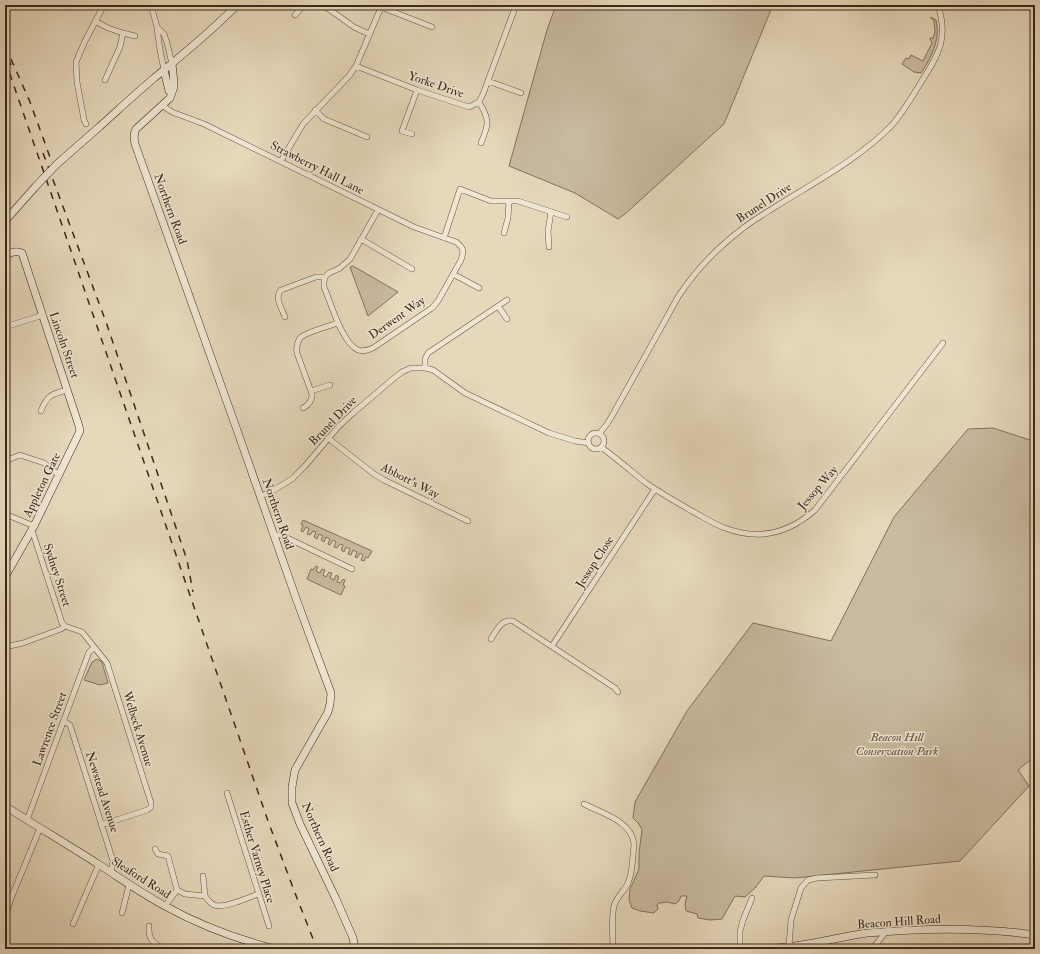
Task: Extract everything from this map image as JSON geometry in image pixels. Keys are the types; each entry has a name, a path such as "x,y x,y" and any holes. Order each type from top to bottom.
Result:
{"street":[{"path":"86,124 77,82 76,62 103,5"},
{"path":"151,5 157,27 164,70 170,91 172,92"},
{"path":"5,221 36,186 62,160 237,5"},
{"path":"295,15 304,5"},
{"path":"323,5 354,27 369,34"},
{"name":"Yorke Drive","path":"356,66 417,90 468,107 479,102 483,94 515,5"},
{"name":"Brunel Drive","path":"599,434 612,416 678,297 702,265 742,229 765,213 840,167 869,146 892,125 931,67 940,50 942,24 938,5"},
{"path":"281,162 303,124 349,76 356,66 381,6 432,27"},
{"path":"96,21 123,34 135,36"},
{"path":"157,27 164,34 167,42 172,64 174,83 172,92"},
{"path":"105,80 120,47 123,34"},
{"path":"488,81 521,92"},
{"path":"412,134 402,131 417,90"},
{"name":"Northern Road","path":"172,92 170,98 136,129 134,132 135,144 273,535 332,697 328,712 295,770 292,787 292,803 300,824 336,898 353,938 355,949"},
{"path":"479,102 488,121 481,143"},
{"name":"Strawberry Hall Lane","path":"162,105 172,112 204,124 414,227 456,242 461,245 462,248"},
{"path":"315,110 324,119 367,137"},
{"path":"444,238 460,189 491,201 518,201 567,216"},
{"path":"504,233 508,218 509,201"},
{"path":"285,317 277,297 278,293 281,290 316,277 325,277 329,273 340,268 350,259 378,210"},
{"path":"548,247 548,231 552,212"},
{"path":"361,240 412,269"},
{"name":"Derwent Way","path":"325,277 324,286 338,323 345,336 353,346 359,350 370,350 432,308 438,301 461,260 463,253 462,248"},
{"name":"Lincoln Street","path":"5,257 10,252 17,251 22,253 80,426 80,430 74,443"},
{"path":"453,274 479,288"},
{"path":"507,300 428,353 425,359 424,368 429,368 438,372 465,393 549,433 575,441 588,443 594,448 601,447 604,442 603,438 599,434 594,434 589,438 588,443"},
{"path":"498,306 507,319"},
{"path":"5,327 43,315"},
{"path":"303,408 308,406 312,397 297,353 296,349 298,342 302,337 308,334 338,323"},
{"name":"Jessop Way","path":"601,447 655,489 712,522 730,530 746,533 766,534 782,531 805,519 824,500 943,343"},
{"name":"Brunel Drive","path":"260,496 269,493 292,479 339,426 361,405 402,372 411,368 424,368"},
{"path":"311,392 330,386"},
{"path":"41,411 44,402 50,395 67,390"},
{"name":"Abbott's Way","path":"328,438 384,480 468,521"},
{"name":"Appleton Gate","path":"5,577 7,570 33,528 74,443"},
{"path":"5,458 10,459 20,455 44,462 59,475"},
{"name":"Jessop Close","path":"552,646 655,489"},
{"path":"5,514 33,528"},
{"name":"Sydney Street","path":"33,528 62,623 65,626"},
{"path":"273,535 281,535 352,569"},
{"path":"491,639 503,622 510,620 513,621 520,624 615,688 618,692"},
{"path":"5,647 23,643 61,629 65,626"},
{"name":"Welbeck Avenue","path":"65,626 82,632 107,662 151,803 151,807 147,810 101,825"},
{"name":"Lawrence Street","path":"27,820 89,652 94,648"},
{"name":"Newstead Avenue","path":"64,721 70,725 113,861 111,873"},
{"name":"Esther Varney Place","path":"226,793 268,926"},
{"path":"584,804 621,822 628,829 634,842 630,878 617,900 613,912 613,949"},
{"name":"Sleaford Road","path":"5,806 99,864 129,885 165,906 205,926 262,947 275,949"},
{"path":"5,917 40,828"},
{"path":"155,849 158,854 168,856 177,890 185,894 205,896"},
{"path":"73,924 99,864"},
{"path":"789,946 791,920 801,888 808,880 817,878 874,875"},
{"path":"203,876 205,896 215,906 226,905 258,894"},
{"path":"122,913 129,885"},
{"path":"165,906 177,890"},
{"path":"740,949 740,931 742,920 752,898"},
{"path":"149,926 148,934 152,941 163,949"},
{"name":"Beacon Hill Road","path":"764,949 886,932 980,930 1035,935"},
{"path":"872,949 886,932"},
{"path":"349,949 353,938"}],"green space":[{"path":"556,5 773,5 724,124 618,219 575,193 509,166 547,30"},
{"path":"930,17 936,20 937,27 934,48 921,73 914,72 902,64 906,58 909,59 911,55 923,61 932,43 930,38 933,38 935,32 934,21"},
{"path":"353,266 398,292 368,316 350,267"},
{"name":"Beacon Hill Conservation Park","path":"993,428 1033,441 1035,443 1035,756 1018,770 1029,786 960,861 795,878 764,876 756,887 745,897 735,896 722,919 710,920 698,918 697,914 686,911 685,904 687,896 681,896 679,901 675,904 667,902 659,903 657,905 658,909 654,913 632,908 629,900 630,889 639,869 639,853 642,830 633,818 635,802 687,711 753,623 831,641 894,517 968,429"},
{"path":"303,520 372,551 368,558 366,557 364,561 361,560 363,555 360,553 357,558 355,557 357,552 353,550 351,555 348,554 350,549 346,547 344,552 341,550 343,545 340,544 337,548 334,547 336,542 333,540 330,545 328,544 330,539 326,537 324,542 321,540 323,536 319,534 317,539 314,537 316,532 313,531 310,535 307,534 309,529 306,527 303,532 301,531 303,525 301,524"},
{"path":"316,566 318,567 316,571 320,573 322,569 325,570 323,575 326,577 329,572 332,573 330,578 334,580 336,575 339,577 337,582 340,583 343,579 345,580 343,585 345,586 341,595 307,579 311,569 313,570"},
{"path":"97,659 102,662 108,683 100,685 84,680 92,662"}],"railway":[{"path":"5,48 11,65"},
{"path":"11,59 30,102 51,160"},
{"path":"5,60 268,821 317,949"},
{"path":"43,153 106,322 187,560 193,592"}]}
